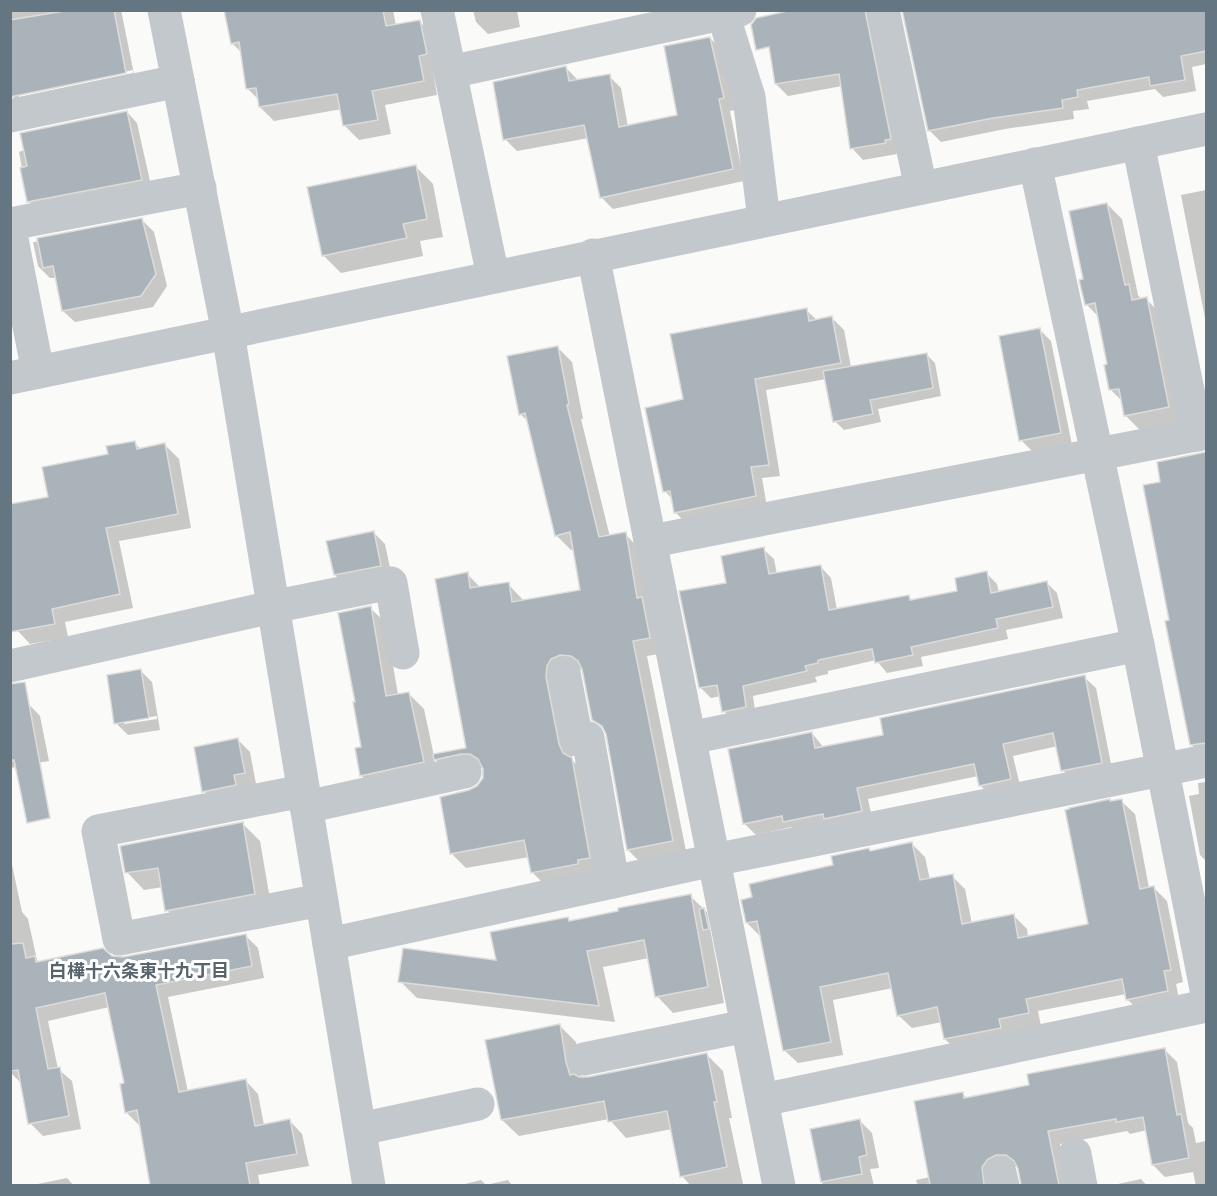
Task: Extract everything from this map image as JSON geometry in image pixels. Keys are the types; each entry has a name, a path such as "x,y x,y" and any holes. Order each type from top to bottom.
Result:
{"street":[{"path":"164,10 228,333 369,1185"},
{"path":"437,10 493,276"},
{"path":"883,10 921,188"},
{"path":"450,72 732,12 749,97 764,220"},
{"path":"10,116 178,81"},
{"path":"10,229 24,375 1206,129"},
{"path":"652,542 1202,434 1138,143"},
{"path":"1035,164 1138,645 1206,989"},
{"path":"10,224 200,188"},
{"path":"593,255 779,1185"},
{"path":"10,666 272,607 391,583 403,653"},
{"path":"690,738 1138,645"},
{"path":"564,673 577,740 588,738 613,882"},
{"path":"329,944 714,860 1206,761"},
{"path":"321,900 119,939 98,831 465,772"},
{"path":"762,1100 1206,1006"},
{"path":"584,1059 746,1026"},
{"path":"360,1129 478,1104"}],"building":[{"path":"70,10 114,10 126,73 10,97 10,20"},
{"path":"224,10 383,10 386,26 420,20 427,54 419,56 424,81 372,91 378,120 343,126 337,94 259,107 256,88 246,89 239,42 231,44"},
{"path":"792,10 865,10 891,139 885,140 886,143 850,149 839,74 775,84 769,47 756,50 751,25 756,18"},
{"path":"902,10 1206,10 1206,51 1181,56 1185,80 1150,86 1149,77 1077,90 1078,97 1062,100 1063,108 993,118 928,131"},
{"path":"710,37 724,98 719,99 733,169 600,198 584,125 503,140 493,82 566,66 569,81 610,74 619,127 677,115 664,46"},
{"path":"127,111 142,180 27,202 20,168 27,166 20,133"},
{"path":"416,165 427,219 403,224 407,238 322,256 307,187"},
{"path":"1107,203 1125,285 1129,284 1132,300 1147,297 1169,407 1124,416 1119,389 1109,390 1104,365 1107,364 1095,303 1085,305 1079,280 1083,279 1069,211"},
{"path":"142,218 156,274 141,296 62,311 53,266 43,268 37,238"},
{"path":"807,308 809,321 832,316 841,363 755,379 769,465 751,467 756,496 674,513 670,491 663,492 645,408 683,399 670,334"},
{"path":"1040,328 1061,433 1019,441 999,336"},
{"path":"558,346 569,404 567,405 599,537 626,532 637,598 642,597 650,638 633,641 673,841 627,850 606,734 602,726 592,720 582,669 578,661 571,656 560,655 551,659 547,666 546,677 559,744 563,753 572,758 590,858 578,860 578,864 531,873 524,840 450,854 440,797 477,786 483,778 483,769 478,759 470,754 434,760 433,754 466,748 435,579 468,572 470,588 509,582 512,602 580,590 570,532 555,536 525,413 519,415 507,356"},
{"path":"927,353 933,388 870,400 873,414 833,422 823,371"},
{"path":"135,441 137,449 165,443 178,514 106,528 120,594 52,609 55,624 10,632 10,504 48,497 42,467 108,454 106,446"},
{"path":"1206,452 1206,743 1190,745 1165,621 1169,620 1143,485 1160,482 1157,462"},
{"path":"374,531 381,566 334,575 326,541"},
{"path":"764,547 769,574 821,565 829,610 909,595 910,600 957,591 955,578 987,571 991,593 1047,581 1053,607 996,619 998,628 911,647 913,655 875,663 872,649 818,660 818,663 805,666 807,671 743,686 746,707 722,712 717,685 699,688 679,591 726,583 721,556"},
{"path":"371,606 386,696 409,692 424,762 360,776 355,748 361,747 353,702 355,702 338,613"},
{"path":"141,669 149,718 114,724 107,675"},
{"path":"1085,675 1102,763 1061,771 1053,733 1003,744 1011,779 979,786 974,764 857,788 862,811 824,819 823,814 783,822 782,816 743,824 728,749 812,732 815,748 883,735 880,718"},
{"path":"25,682 50,818 27,823 14,760 10,760 10,684"},
{"path":"238,738 245,773 234,775 236,785 202,792 194,747"},
{"path":"1110,799 1110,801 1122,799 1140,889 1154,886 1171,970 1164,971 1168,991 1126,1000 1122,979 1026,999 1029,1013 999,1019 1001,1028 944,1039 937,1007 897,1016 888,973 820,987 831,1042 783,1051 757,921 746,923 741,900 752,897 749,884 833,865 831,856 912,842 920,880 953,874 962,924 1014,914 1018,938 1088,924 1065,810"},
{"path":"243,822 255,894 165,911 158,868 125,873 120,846"},
{"path":"691,894 708,987 655,997 644,940 587,951 599,1006 398,982 403,948 496,960 490,932 568,917 569,921 618,911 618,908"},
{"path":"704,908 709,929 703,930 699,909"},
{"path":"246,934 252,966 156,985 179,1092 246,1079 255,1126 290,1119 297,1154 246,1163 250,1185 150,1185 137,1110 125,1113 120,1084 124,1083 105,993 36,1008 48,1069 60,1067 69,1116 28,1124 18,1070 10,1071 10,944 23,943 26,958 35,956 36,962 103,948 112,956 123,957"},
{"path":"560,1024 570,1075 574,1074 579,1077 707,1053 727,1167 680,1177 667,1111 608,1122 604,1101 501,1120 485,1040"},
{"path":"1165,1048 1177,1115 1181,1114 1189,1158 1152,1165 1143,1117 1116,1122 1116,1119 1048,1131 1059,1185 1021,1185 1014,1161 1006,1155 996,1155 988,1159 982,1167 984,1185 930,1185 914,1101 963,1092 964,1098 1029,1085 1027,1074"},
{"path":"860,1119 867,1155 859,1157 862,1174 821,1182 810,1129"}],"district":[{"name":"白樺十六条東十九丁目","path":"139,971"}]}
